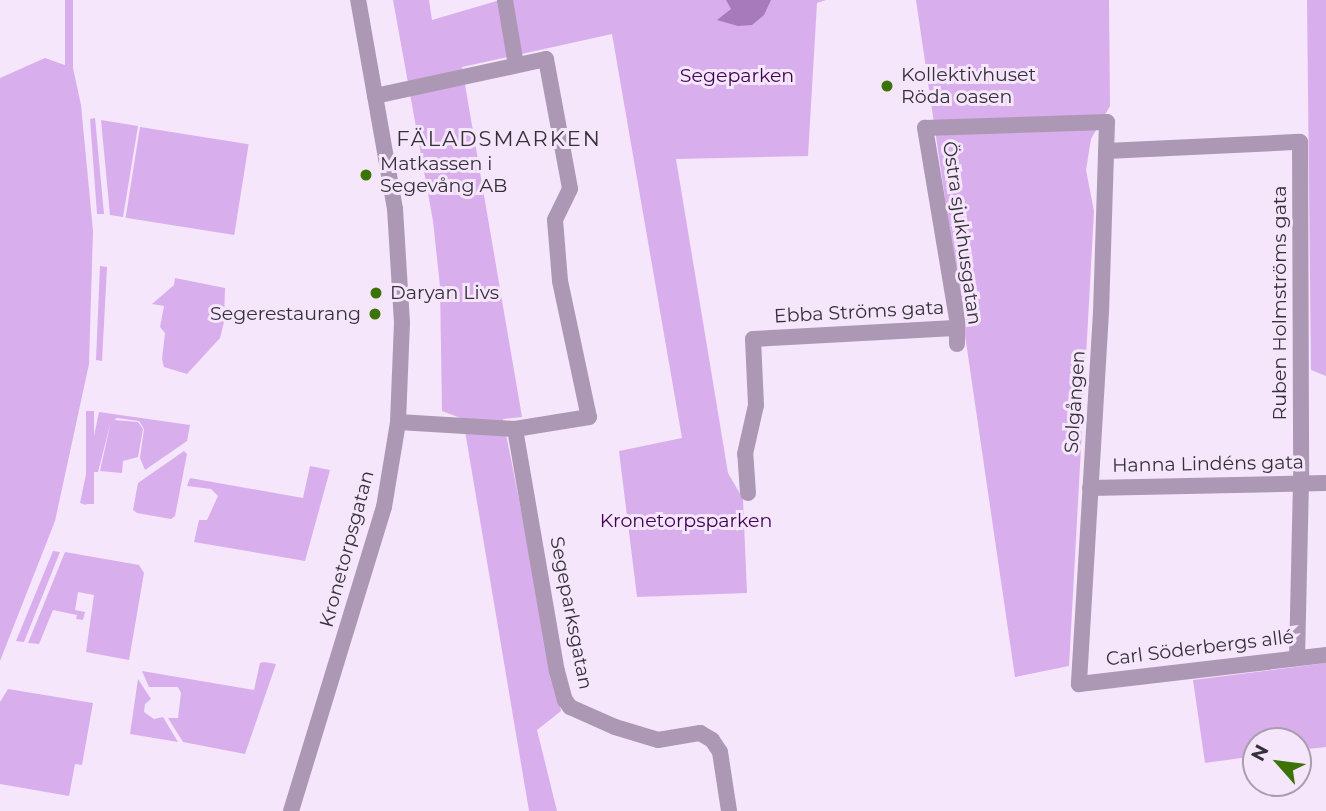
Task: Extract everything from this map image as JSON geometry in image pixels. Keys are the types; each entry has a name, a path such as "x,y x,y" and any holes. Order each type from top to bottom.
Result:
{"street":[{"name":"Kronetorpsgatan","path":"291,811 384,507 398,422 402,323 395,209 358,0"},
{"path":"505,0 516,65"},
{"path":"375,96 546,59 570,190 555,220 560,281 589,417 515,429 398,422"},
{"name":"Östra sjukhusgatan","path":"956,336 957,319 925,128 1107,122"},
{"name":"Solgången","path":"1079,684 1101,312 1107,122"},
{"name":"Ruben Holmströms gata","path":"1106,151 1300,142 1301,482 1297,658"},
{"name":"Ebba Ströms gata","path":"748,493 746,454 756,405 752,339 956,336"},
{"name":"Segeparksgatan","path":"515,429 557,671 565,700 570,707 615,727 658,740 700,733 712,740 720,752 729,811"},
{"name":"Hanna Lindéns gata","path":"1090,488 1326,483"},
{"name":"Carl Söderbergs allé","path":"1079,684 1326,654"}],"green space":[{"path":"65,0 73,0 73,70 65,70"},
{"name":"Kronetorpsparken","path":"393,0 429,0 432,20 500,0 826,0 817,3 808,156 676,159 728,473 743,499 747,593 637,597 619,451 682,438 612,34 462,67 522,417 503,419 561,711 537,730 557,811 529,811 463,419 442,411 440,286 433,221"},
{"path":"916,0 1109,0 1110,106 1091,139 1086,170 1094,211 1069,666 1015,677"},
{"path":"1307,0 1326,0 1326,376 1311,370"},
{"path":"45,58 73,68 81,105 93,231 89,364 55,521 0,661 0,78"},
{"path":"95,118 104,214 97,214 90,119"},
{"path":"101,120 138,126 123,217 110,215"},
{"path":"140,127 249,144 234,235 126,218"},
{"path":"100,266 107,267 102,361 96,360"},
{"path":"175,278 225,288 224,322 220,338 187,374 164,367 162,359 165,333 160,327 164,306 152,304 174,285"},
{"path":"86,411 94,411 94,504 86,504"},
{"path":"99,412 190,425 187,441 145,470 140,458 144,429 139,421 117,418 114,420 138,422 143,429 138,457 123,461 122,473 100,471 111,421 98,472 93,472 86,505 80,503"},
{"path":"184,451 187,454 175,516 171,519 133,510 138,483"},
{"path":"310,466 330,470 305,561 194,542 199,520 207,520 218,496 211,489 187,486 190,478 303,498"},
{"path":"53,551 60,552 24,642 16,641"},
{"path":"65,552 139,565 144,573 129,660 86,652 94,595 78,592 75,610 85,612 83,620 76,619 77,615 53,610 39,644 28,643"},
{"path":"260,663 276,664 245,754 183,742 168,718 178,718 181,693 178,687 149,687 142,671 254,690"},
{"path":"1326,663 1326,747 1312,748 1312,727 1242,727 1242,758 1205,763 1193,680"},
{"path":"138,679 151,699 145,704 144,712 154,719 163,717 178,742 130,734"},
{"path":"8,689 93,703 82,765 75,764 69,796 0,784 0,702"}],"shaded area":[{"path":"726,0 771,0 764,15 752,25 738,26 717,20 731,9"}],"place":[{"name":"Kollektivhuset Röda oasen","path":"887,86"},
{"name":"Matkassen i Segevång AB","path":"366,175"},
{"name":"Daryan Livs","path":"376,293"},
{"name":"Segerestaurang","path":"375,314"}],"district":[{"name":"FÄLADSMARKEN","path":"499,139"}],"park label":[{"name":"Segeparken","path":"737,76"}]}
